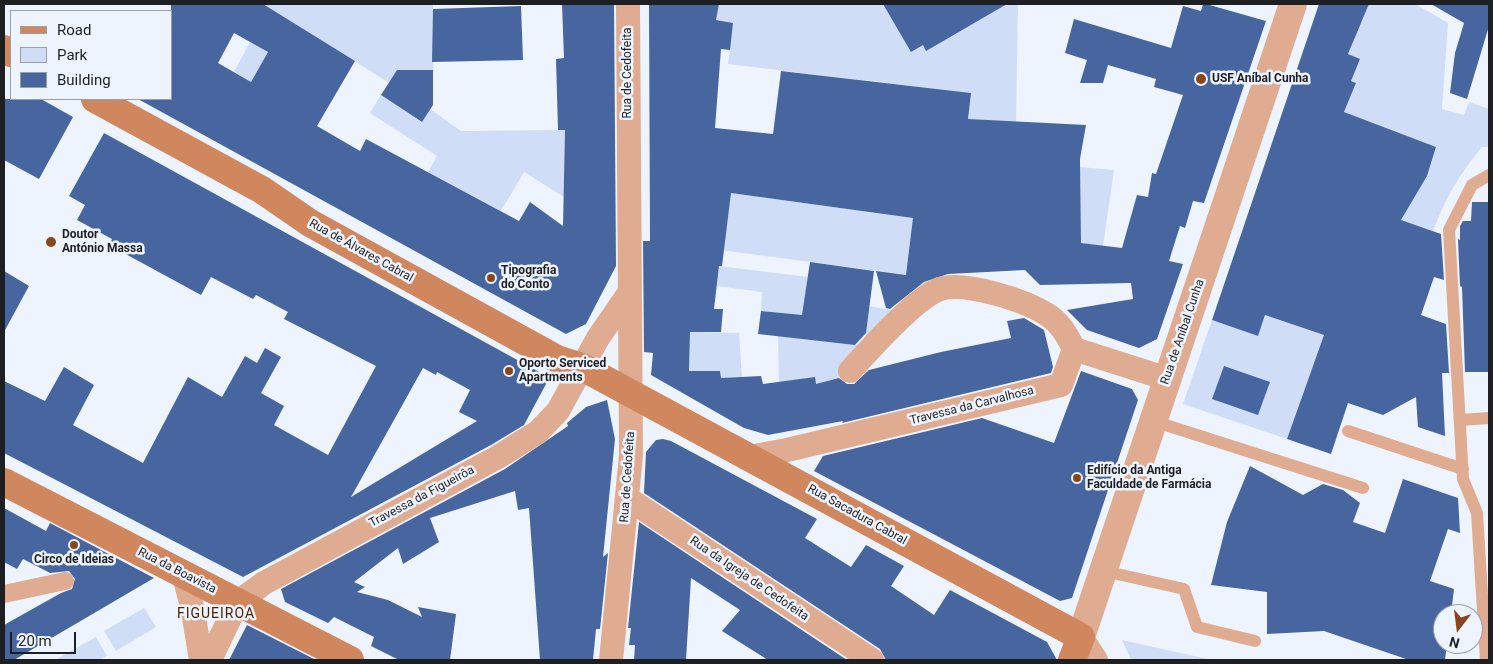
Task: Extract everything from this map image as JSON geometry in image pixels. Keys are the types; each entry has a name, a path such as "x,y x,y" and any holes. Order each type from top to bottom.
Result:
{"main road":[{"name":"Rua de Álvares Cabral","path":"97,100 262,190 310,224 557,359 582,367 632,394"},
{"name":"Rua Sacadura Cabral","path":"632,394 750,457 1077,649"},
{"name":"Rua da Boavista","path":"4,482 350,660"}],"street":[{"name":"Rua de Aníbal Cunha","path":"1077,649 1293,4"},
{"name":"Rua de Cedofeita","path":"611,660 631,455 632,394 622,52 624,9"},
{"path":"850,371 909,311 931,293 950,287 1004,296 1047,314 1065,330 1074,349 1168,379"},
{"path":"582,367 598,338 629,293"},
{"name":"Travessa da Carvalhosa","path":"750,457 787,450 1061,385 1074,349"},
{"name":"Travessa da Figueirôa","path":"237,603 264,583 528,438 558,411 582,367"},
{"name":"Rua da Igreja de Cedofeita","path":"627,498 872,660"},
{"path":"184,575 193,611 201,660"},
{"path":"4,594 65,581"},
{"path":"210,660 237,603"},
{"path":"1077,649 1096,660"}],"lane":[{"path":"1486,660 1477,513 1463,479 1449,230 1472,185 1489,175"},
{"path":"1460,420 1489,418"},
{"path":"1153,421 1363,488"},
{"path":"1348,431 1463,469"},
{"path":"1104,571 1184,589 1197,627 1255,641"}],"green space":[{"path":"263,4 433,4 433,70 399,70 399,89"},
{"path":"719,4 1018,4 1016,123 968,119 970,93 728,64 733,23 716,20"},
{"path":"1319,4 1362,23 1369,4 1415,4 1448,23 1442,109 1464,115 1469,102 1489,109 1489,147 1482,147 1460,177 1448,197 1433,231 1400,220 1428,175 1436,147 1344,112 1356,83 1341,77 1345,67 1355,70 1360,60 1348,54 1355,39 1314,20"},
{"path":"250,42 268,52 251,82 234,72"},
{"path":"381,95 421,122 430,109 461,131 565,130 564,197 524,172 501,211 428,172 437,156 370,113"},
{"path":"1080,167 1114,170 1103,246 1081,243"},
{"path":"731,193 913,218 924,277 712,249 726,232"},
{"path":"719,266 808,277 805,297 901,311 841,374 834,386 779,382 778,336 864,346 867,323 761,311 762,292 717,286"},
{"path":"1265,315 1324,335 1287,439 1183,404 1212,320 1258,336"},
{"path":"690,332 739,333 742,377 721,378 720,371 689,371"},
{"path":"144,608 156,627 116,651 104,631"},
{"path":"96,637 107,656 99,660 55,660"},
{"path":"1122,640 1212,660 1131,660"}],"building":[{"path":"171,4 263,4 355,61 317,126 360,151 366,139 519,221 530,202 563,226 565,130 558,130 556,59 564,58 562,4 614,4 616,266 586,324 566,334 140,100 172,100","holes":["234,33 268,52 251,82 218,63"]},
{"path":"649,4 719,4 716,20 733,23 730,50 721,49 715,128 773,134 781,71 971,93 968,119 1086,125 1080,159 1081,243 1122,248 1137,195 1148,197 1152,173 1156,174 1183,95 1154,87 1156,79 1108,65 1103,83 1080,83 1087,60 1065,53 1074,19 1171,48 1183,6 1201,11 1203,4 1206,4 1266,21 1204,203 1193,201 1185,228 1180,226 1169,261 1183,264 1157,339 1139,348 1087,330 1067,310 1133,299 1131,283 1040,285 1025,270 948,274 924,282 890,309 886,308 876,271 906,275 913,218 731,193 722,266 719,266 714,309 723,309 721,332 690,332 689,371 720,371 721,378 761,376 763,384 815,377 816,384 839,378 847,384 854,384 869,370 941,352 1011,338 1007,321 1024,318 1044,330 1053,367 1051,373 842,423 843,421 768,435 744,428 651,375 653,353 644,352 643,241 650,241"},
{"path":"883,4 1007,4 926,51 923,45 911,52"},
{"path":"1319,4 1369,4 1348,54 1360,59 1351,81 1356,83 1344,112 1436,147 1427,176 1401,220 1441,234 1444,280 1434,277 1421,315 1446,324 1449,373 1442,373 1445,436 1418,427 1416,397 1383,415 1348,403 1331,454 1287,439 1324,335 1265,315 1258,336 1212,320"},
{"path":"1431,4 1489,4 1489,26 1467,99 1450,93 1455,53 1464,23"},
{"path":"521,6 523,60 432,62 433,9"},
{"path":"397,70 433,70 433,105 422,122 381,95"},
{"path":"4,99 43,100 73,117 39,179 4,160"},
{"path":"104,133 541,373 546,384 524,425 491,445 243,577 4,453 4,381 45,401 64,367 94,385 73,425 143,463 188,377 222,397 245,356 257,363 265,348 281,357 261,393 284,406 274,425 328,455 376,366 284,319 288,312 256,295 253,299 211,277 201,295 109,245 112,239 77,220 85,205 69,196","holes":["423,368 436,375 437,372 470,390 459,412 477,421 351,497"]},
{"path":"1472,202 1489,202 1489,372 1465,372 1458,239 1460,240 1460,226 1463,221 1471,221"},
{"path":"810,262 874,271 866,333 855,345 758,334 761,311 802,315"},
{"path":"4,271 29,286 4,332"},
{"path":"1224,366 1270,382 1258,415 1212,399"},
{"path":"1081,371 1132,389 1138,400 1072,598 1060,601 814,471 823,456 982,418 1054,443"},
{"path":"607,400 615,439 603,557 608,553 600,629 596,629 593,660 540,660 529,508 518,510 515,491 430,518 439,542 403,564 398,548 354,582 365,587 357,592 388,600 422,617 418,607 456,614 450,660 399,660 371,646 374,637 334,617 328,623 285,602 281,589 505,469 568,426 567,423 586,407"},
{"path":"656,440 671,441 817,519 805,538 851,567 866,545 904,566 891,586 934,615 950,590 1047,642 1057,660 886,660 880,649 644,493 646,452"},
{"path":"1250,466 1303,495 1323,484 1343,490 1360,503 1353,522 1385,533 1403,479 1458,498 1460,533 1448,529 1430,581 1454,589 1452,604 1433,604 1433,654 1446,654 1445,660 1409,660 1324,631 1267,634 1267,592 1211,585 1227,522"},
{"path":"4,508 46,531 50,523 154,578 14,660 4,660 4,625 61,593 72,589 75,579 69,571 50,573 23,559 17,569 4,562"},
{"path":"639,522 847,660 768,660 722,631 740,610 691,578 686,660 634,660 635,645 629,645 631,628 628,628"},
{"path":"247,625 316,660 229,660"}],"place":[{"name":"USF Aníbal Cunha","path":"1201,79"},
{"name":"Doutor António Massa","path":"51,242"},
{"name":"Tipografia do Conto","path":"491,278"},
{"name":"Oporto Serviced Apartments","path":"509,371"},
{"name":"Edifício da Antiga Faculdade de Farmácia","path":"1077,478"},
{"name":"Circo de Ideias","path":"74,545"}],"district":[{"name":"FIGUEIROA","path":"216,614"}]}
